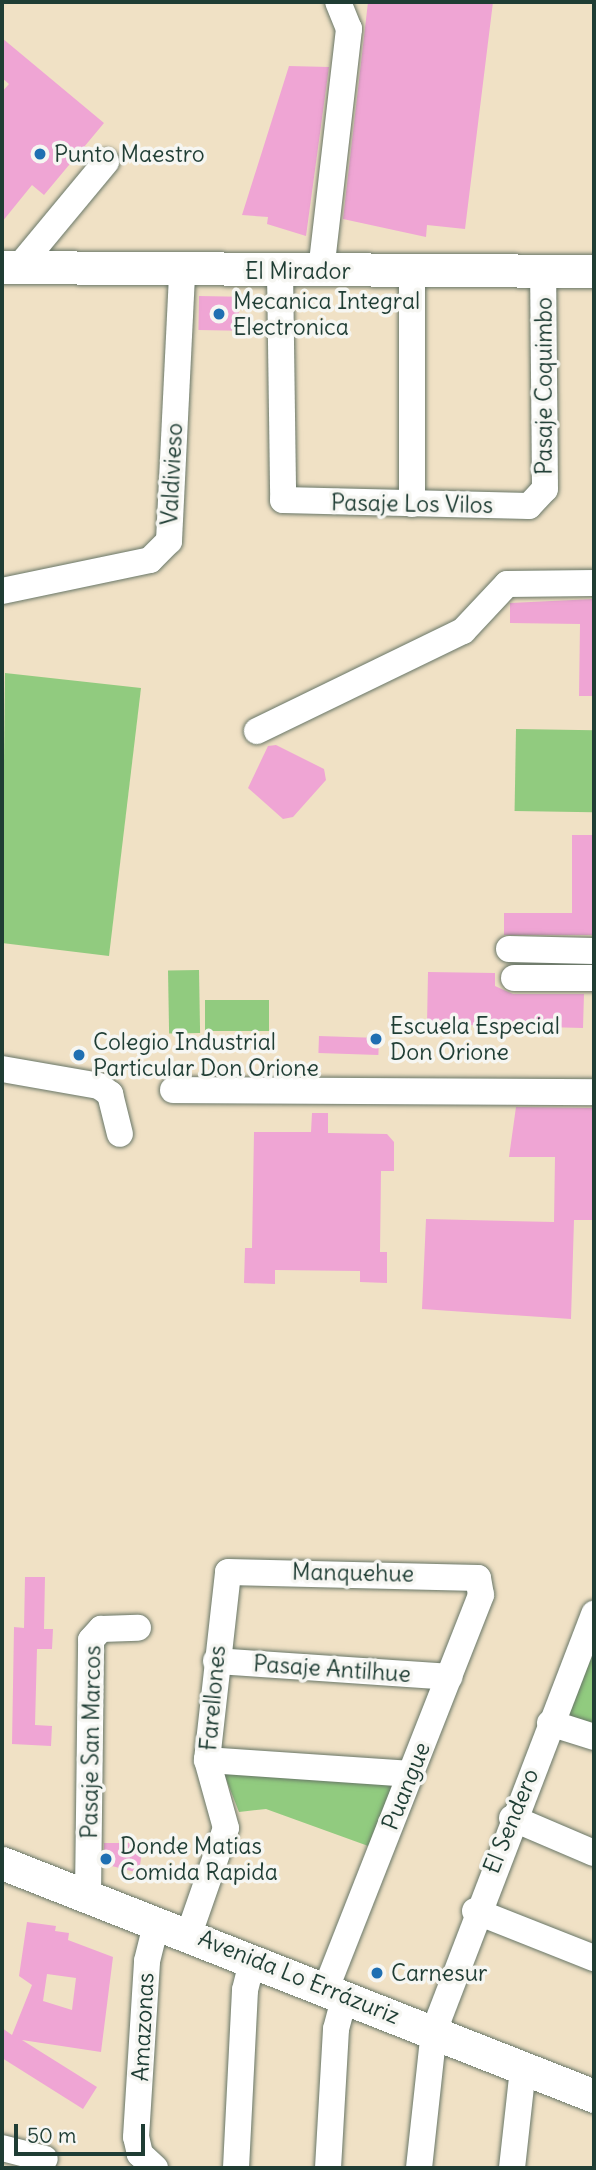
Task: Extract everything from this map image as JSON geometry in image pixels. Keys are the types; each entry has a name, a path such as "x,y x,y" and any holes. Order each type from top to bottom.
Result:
{"main road":[{"name":"El Mirador","path":"10,268 182,271 594,271"},
{"name":"Avenida Lo Errázuriz","path":"2,1863 336,1991 594,2096"}],"street":[{"path":"321,271 349,29 338,2"},
{"path":"10,268 106,162"},
{"name":"Valdivieso","path":"2,591 150,560 169,541 182,271"},
{"name":"Pasaje Los Vilos","path":"280,271 284,500 529,506 540,500"},
{"path":"412,271 412,504"},
{"name":"Pasaje Coquimbo","path":"540,500 545,489 543,271"},
{"path":"257,731 463,631 507,584 594,583"},
{"path":"509,949 594,951"},
{"path":"514,978 594,978"},
{"path":"2,1069 99,1086 110,1094 120,1134"},
{"path":"173,1090 594,1092"},
{"name":"Manquehue","path":"225,1578 235,1570 466,1575 482,1583"},
{"name":"Farellones","path":"189,1934 226,1828 207,1760 225,1578"},
{"name":"Puangue","path":"328,2168 336,1991 410,1774 449,1677 482,1583"},
{"name":"El Sendero","path":"419,2168 434,2031 475,1911 594,1614"},
{"name":"Pasaje San Marcos","path":"88,1895 91,1640 101,1629 138,1628"},
{"name":"Pasaje Antilhue","path":"216,1661 449,1677"},
{"path":"550,1723 594,1737"},
{"path":"207,1760 410,1774"},
{"path":"512,1818 594,1853"},
{"path":"475,1911 594,1958"},
{"name":"Amazonas","path":"155,2168 140,2154 136,2137 147,1961 157,1922"},
{"path":"236,2168 245,1990 253,1959"},
{"path":"512,2168 523,2068"},
{"path":"2,2148 45,2160"}],"green space":[{"path":"5,673 141,688 109,956 2,943"},
{"path":"516,729 594,730 593,812 515,811"},
{"path":"199,970 200,1033 169,1034 168,971"},
{"path":"205,1000 269,1000 269,1031 205,1031"},
{"path":"594,1632 594,1730 560,1720"},
{"path":"221,1766 397,1780 371,1847 266,1809 239,1812"}],"building":[{"path":"368,2 493,2 465,229 427,225 426,237 343,219"},
{"name":"Punto Maestro","path":"2,38 104,123 44,195 32,185 2,222 2,92 9,84 2,78"},
{"path":"289,66 329,67 306,236 267,224 268,217 242,215"},
{"name":"Mecanica Integral Electronica","path":"199,296 239,297 238,331 198,330"},
{"path":"594,599 594,696 579,696 580,624 510,623 510,603"},
{"path":"276,745 324,769 326,780 293,817 283,819 248,788 268,746"},
{"path":"572,835 594,835 594,935 504,935 504,913 572,913"},
{"path":"428,972 495,973 495,986 513,994 584,994 583,1028 427,1024"},
{"path":"319,1036 379,1038 378,1055 318,1053"},
{"path":"516,1107 594,1108 594,1220 574,1220 571,1319 422,1309 426,1219 554,1222 555,1157 509,1157"},
{"path":"312,1113 328,1113 328,1133 387,1134 394,1142 394,1171 381,1171 380,1252 387,1252 387,1283 360,1282 360,1271 275,1270 275,1284 244,1283 245,1248 252,1248 254,1132 311,1132"},
{"path":"25,1577 45,1577 44,1629 53,1629 52,1649 37,1649 35,1725 52,1726 51,1746 12,1744 14,1627 24,1628"},
{"path":"104,1843 143,1843 139,1873 104,1864"},
{"path":"27,1922 56,1926 55,1931 69,1933 68,1940 113,1957 101,2052 22,2040 97,2087 83,2109 2,2058 2,2028 12,2035 32,1985 19,1976","holes":["47,1974 76,1978 72,2010 43,2001"]}],"place":[{"name":"Punto Maestro","path":"40,154"},
{"name":"Mecanica Integral Electronica","path":"219,314"},
{"name":"Escuela Especial Don Orione","path":"376,1039"},
{"name":"Colegio Industrial Particular Don Orione","path":"79,1055"},
{"name":"Donde Matias Comida Rapida","path":"106,1859"},
{"name":"Carnesur","path":"377,1973"}]}
